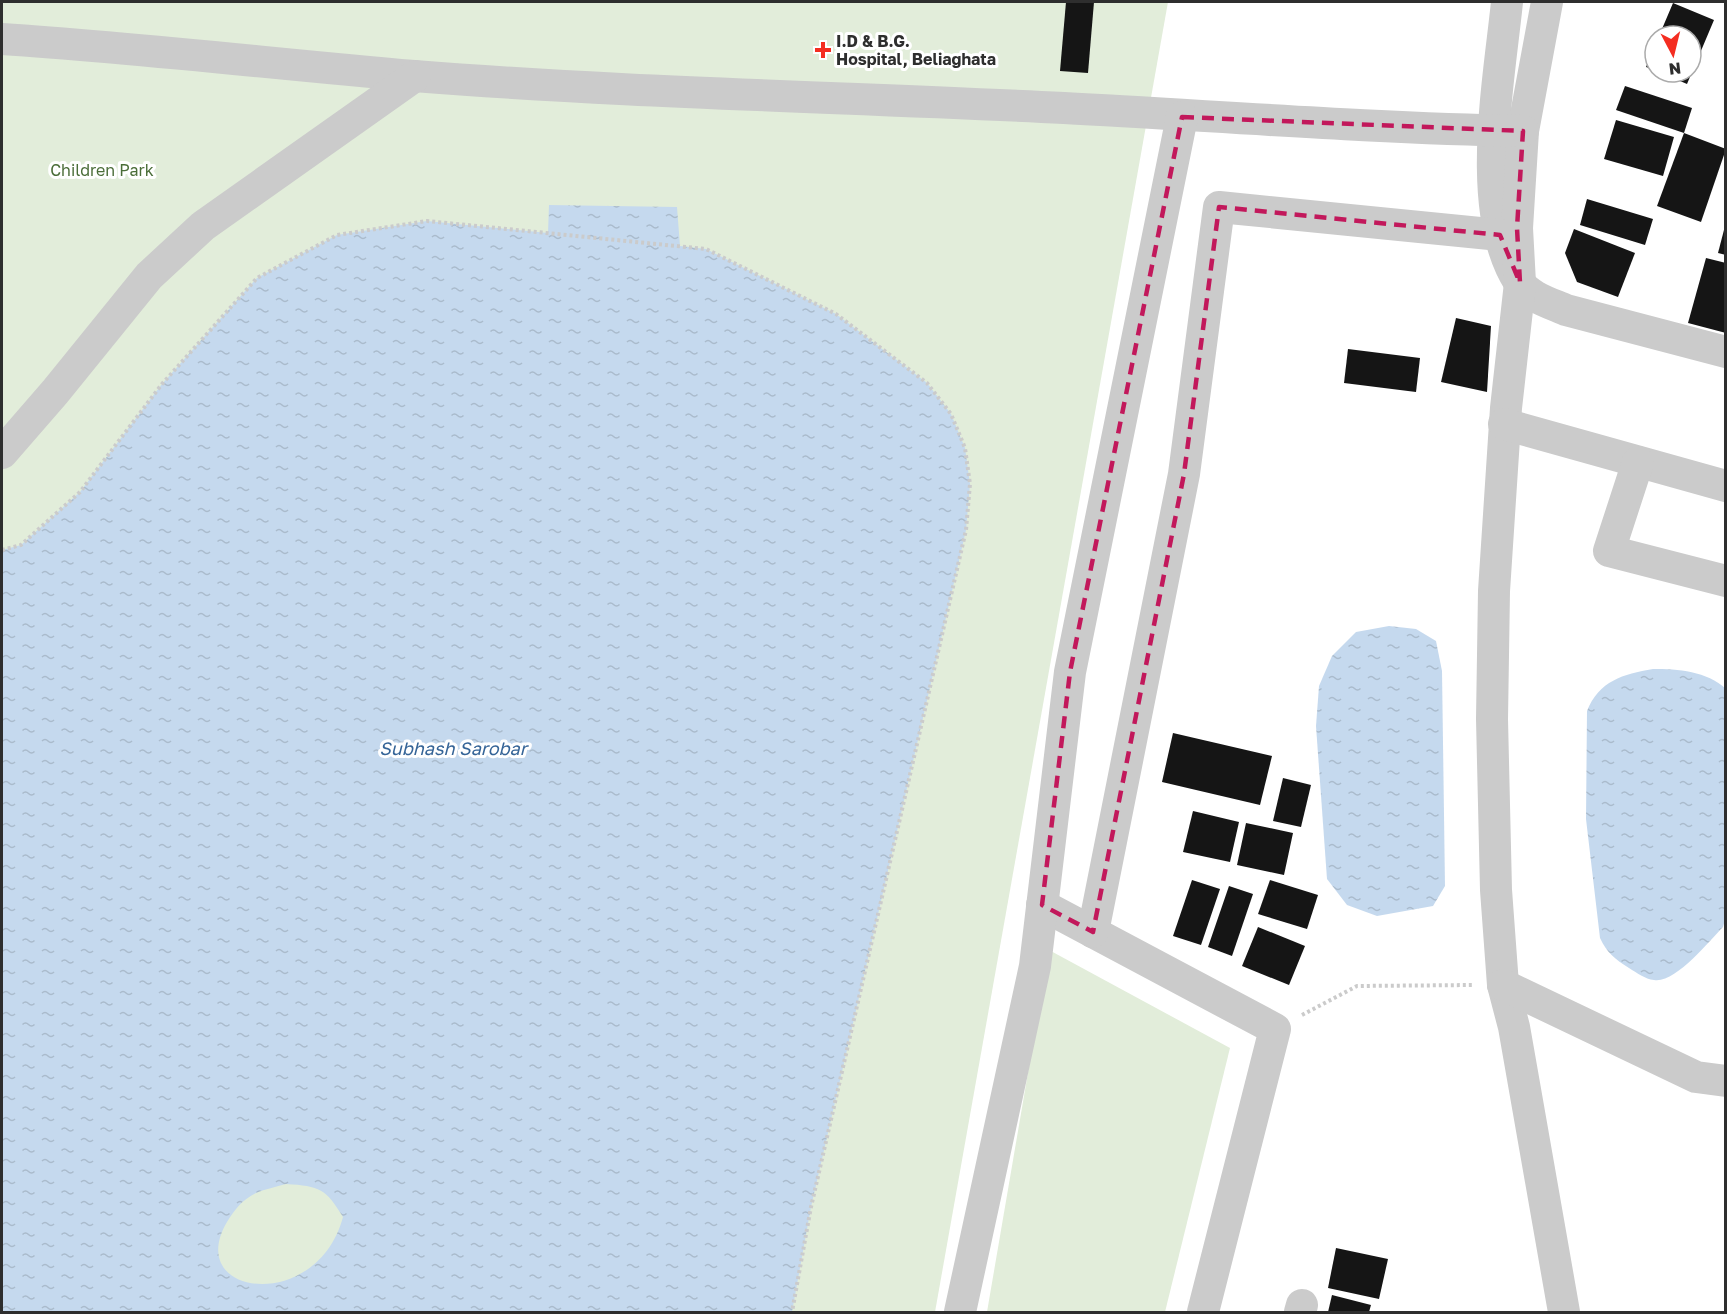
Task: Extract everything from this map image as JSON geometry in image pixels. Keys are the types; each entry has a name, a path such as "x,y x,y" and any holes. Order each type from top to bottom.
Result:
{"street":[{"path":"1507,2 1508,130 1520,283 1504,424 1494,591 1493,813 1503,985 1514,1026 1564,1312"},
{"path":"1547,2 1508,130 1492,170 1500,235 1520,283 1541,300 1566,310 1634,330 1725,352"},
{"path":"2,39 91,45 415,76 746,95 1066,108 1182,117 1217,116 1403,128 1508,130"},
{"path":"2,453 149,276 203,226 415,76"},
{"path":"960,1312 1035,966 1070,672 1182,117"},
{"path":"1093,932 1184,474 1220,207 1500,235"},
{"path":"1504,424 1725,486"},
{"path":"1638,462 1610,551 1725,581"},
{"path":"1042,905 1275,1029 1203,1312"},
{"path":"1503,985 1696,1077 1725,1081"}],"path":[{"path":"2,550 21,545 80,492 162,384 257,278 337,235 427,221 706,249 836,314 927,383 951,414 964,448 970,484 966,530 816,1184 792,1312"},
{"path":"1275,1029 1357,986 1503,985"}],"highlighted area":[{"path":"1182,117 1523,131 1517,228 1520,283 1500,235 1219,207 1184,474 1093,932 1042,905 1070,672"}],"green space":[{"name":"Subhash Sarobar","path":"2,2 1168,2 935,1312 2,1312"},
{"path":"1049,950 1230,1048 1165,1312 987,1312"}],"water":[{"name":"Subhash Sarobar","path":"549,205 677,207 680,246 706,249 836,314 927,383 951,414 965,448 970,484 966,530 811,1207 792,1312 2,1312 2,550 21,545 80,492 162,384 257,278 337,235 427,221 548,233","holes":["286,1184 314,1188 332,1200 343,1217 329,1248 308,1269 283,1281 259,1284 238,1279 223,1266 218,1247 227,1222 236,1209 251,1196"]},
{"path":"1389,626 1416,629 1436,641 1442,671 1445,886 1433,906 1377,916 1347,905 1327,879 1316,726 1319,686 1332,656 1356,632"},
{"path":"1653,669 1701,675 1726,689 1725,920 1723,927 1681,969 1672,975 1654,980 1641,976 1616,959 1600,938 1586,819 1587,711 1598,692 1605,686 1632,673"}],"building":[{"path":"1066,2 1094,2 1088,73 1060,71"},
{"path":"1673,3 1714,20 1703,46 1703,24 1664,24"},
{"path":"1625,86 1692,108 1684,133 1616,110"},
{"path":"1616,120 1674,137 1663,176 1604,159"},
{"path":"1684,133 1726,149 1701,222 1657,206"},
{"path":"1587,199 1653,219 1645,245 1580,225"},
{"path":"1726,226 1726,255 1718,253"},
{"path":"1574,229 1635,253 1618,297 1577,282 1565,253"},
{"path":"1706,258 1726,263 1726,333 1688,323"},
{"path":"1456,318 1491,326 1487,392 1441,382"},
{"path":"1348,349 1420,358 1416,392 1344,383"},
{"path":"1173,733 1272,756 1260,805 1162,782"},
{"path":"1283,778 1311,785 1301,827 1273,821"},
{"path":"1193,811 1239,822 1230,862 1183,852"},
{"path":"1246,823 1293,833 1284,875 1237,865"},
{"path":"1192,880 1220,889 1201,945 1173,936"},
{"path":"1270,880 1318,895 1307,929 1258,914"},
{"path":"1229,886 1253,894 1232,956 1208,947"},
{"path":"1258,927 1305,946 1289,985 1242,966"},
{"path":"1336,1248 1388,1259 1379,1299 1328,1288"},
{"path":"1332,1295 1371,1305 1369,1312 1328,1312"}],"place":[{"name":"I.D & B.G. Hospital, Beliaghata","path":"823,50"}],"park label":[{"name":"Children Park","path":"102,170"}]}
